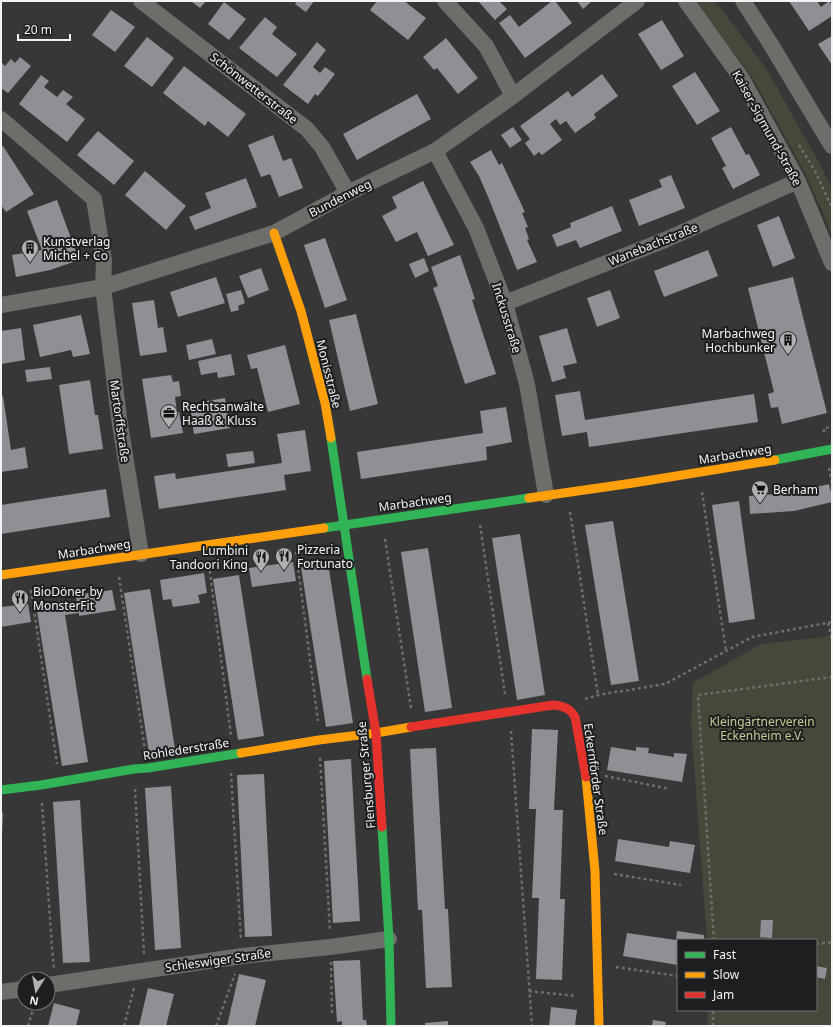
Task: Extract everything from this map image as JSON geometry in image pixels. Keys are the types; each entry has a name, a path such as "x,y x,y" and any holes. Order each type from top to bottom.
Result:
{"street":[{"name":"Schönwetterstraße","path":"141,1 307,129 322,147 348,193"},
{"path":"445,1 486,46 513,96"},
{"name":"Bundenweg","path":"1,305 103,287 274,233 348,193 436,151 513,96 637,1"},
{"name":"Kaiser-Sigmund-Straße","path":"686,1 742,79 798,181 832,263"},
{"path":"743,1 832,146"},
{"name":"Martorffstraße","path":"1,119 94,199 104,261 103,287 119,418 141,554"},
{"name":"Inckusstraße","path":"436,151 476,228 505,303 527,384 546,495"},
{"name":"Wanebachstraße","path":"505,303 665,240 798,181"},
{"name":"Monisstraße","path":"274,233 302,311 325,403 340,492 343,524"},
{"name":"Marbachweg","path":"1,575 343,524 633,483 832,449"},
{"name":"Flensburger Straße","path":"343,524 376,733 389,939 391,1026"},
{"name":"Eckernförder Straße","path":"376,733 553,705 560,705 572,711 575,717 585,772 595,871 599,1026"},
{"name":"Rohlederstraße","path":"1,790 41,785 320,740 376,733"},
{"name":"Schleswiger Straße","path":"56,984 242,956 389,939"},
{"path":"1,992 16,990"}],"path":[{"path":"702,488 726,651"},
{"path":"569,508 598,695"},
{"path":"480,522 505,698"},
{"path":"384,536 412,713"},
{"path":"295,549 320,740 332,1016"},
{"path":"209,562 232,755 242,956 216,1026"},
{"path":"119,574 148,768"},
{"path":"30,587 60,782"},
{"path":"585,699 598,695 665,684 752,637 830,622 832,640"},
{"path":"714,939 698,695 832,677"},
{"path":"511,724 532,1026"},
{"path":"124,1026 142,970 134,769"},
{"path":"602,775 670,789"},
{"path":"41,785 52,948"},
{"path":"608,873 681,885"},
{"path":"817,944 832,942"},
{"path":"611,966 677,976"},
{"path":"529,991 576,996"},
{"path":"28,1026 33,1011"},
{"path":"713,1026 714,1011"}],"green space":[{"path":"694,1 714,1 767,70 817,159 832,189 832,237 824,215 804,171 752,77"},
{"name":"Kleingärtnerverein Eckenheim e.V.","path":"832,636 832,1026 707,1026 708,1011 817,1011 817,939 707,939 691,724 693,683 761,644"}],"building":[{"path":"191,1 206,1 200,8"},
{"path":"297,1 314,1 306,12 295,4"},
{"path":"377,1 404,1 426,18 408,40 370,10"},
{"path":"478,1 499,1 507,9 495,20"},
{"path":"552,1 555,1 572,23 525,58 499,23 510,15 519,27"},
{"path":"577,1 592,1 583,9"},
{"path":"789,1 817,1 821,7 829,1 832,6 832,16 809,31"},
{"path":"224,2 246,19 229,40 208,24"},
{"path":"111,10 135,27 115,52 92,35"},
{"path":"265,17 277,27 272,34 297,54 277,77 239,48"},
{"path":"662,20 684,56 661,70 638,34"},
{"path":"832,36 832,65 818,44"},
{"path":"147,37 174,58 152,87 124,66"},
{"path":"446,38 478,78 458,94 437,68 434,70 423,57"},
{"path":"317,42 326,50 313,67 320,73 325,67 335,74 318,96 315,94 308,104 283,85"},
{"path":"20,57 31,66 8,93 1,88 1,62 5,66 11,59 15,63"},
{"path":"184,66 246,114 228,137 208,121 205,126 163,93"},
{"path":"695,72 720,111 697,125 672,86"},
{"path":"602,74 618,96 594,114 596,118 575,133 566,121 560,125 556,119 550,124 562,140 542,155 539,152 534,156 525,143 530,139 520,126 568,91 572,97"},
{"path":"41,75 49,81 44,87 57,97 63,90 73,97 66,104 85,119 67,142 19,104"},
{"path":"417,94 431,119 357,160 343,134"},
{"path":"513,127 522,140 510,148 501,135"},
{"path":"731,127 746,155 749,154 760,175 733,189 722,168 726,166 711,138"},
{"path":"98,131 134,161 114,185 77,155"},
{"path":"273,135 283,161 291,158 303,188 279,197 270,174 261,177 248,145"},
{"path":"3,146 34,194 6,212 1,205 1,147"},
{"path":"491,150 499,165 502,163 525,212 522,213 528,227 525,228 529,239 527,240 537,262 517,270 479,176 470,162"},
{"path":"145,171 186,206 166,230 125,195"},
{"path":"671,175 685,208 639,226 629,200 662,187 659,180"},
{"path":"246,178 257,207 195,230 189,217 211,208 205,193"},
{"path":"423,181 454,245 428,256 417,232 396,242 382,216 397,208 392,197"},
{"path":"57,200 79,260 50,270 16,277 12,255 42,250 27,211"},
{"path":"612,206 622,231 580,248 576,240 557,247 552,235 571,227 570,223"},
{"path":"779,216 795,258 773,267 757,225"},
{"path":"325,238 347,300 325,308 304,245"},
{"path":"708,250 718,276 664,297 654,271"},
{"path":"460,255 475,299 472,300 496,374 465,384 433,288 438,286 431,267"},
{"path":"424,258 429,271 415,278 409,264"},
{"path":"261,268 269,290 248,298 239,276"},
{"path":"216,277 225,303 178,317 170,292"},
{"name":"Marbachweg Hochbunker","path":"793,277 827,413 782,424 778,407 771,408 768,394 774,392 748,288"},
{"path":"241,290 245,303 238,306 239,310 231,312 226,294"},
{"path":"610,290 620,318 597,327 587,298"},
{"path":"154,300 158,328 163,327 167,352 140,356 132,303"},
{"path":"356,314 378,404 350,411 329,320"},
{"path":"81,315 90,354 73,357 71,350 40,357 33,325"},
{"path":"21,328 25,360 1,364 1,331"},
{"path":"567,328 577,363 563,366 566,378 552,382 539,336"},
{"path":"212,339 216,354 189,360 186,345"},
{"path":"285,345 300,404 268,412 257,368 251,369 247,355"},
{"path":"231,354 235,375 218,378 217,372 201,375 198,361"},
{"path":"50,367 52,379 27,382 25,370"},
{"path":"171,375 173,382 179,381 181,396 175,397 177,413 179,412 183,433 151,438 142,379"},
{"path":"90,380 95,415 98,415 103,449 69,454 59,385"},
{"path":"580,391 585,420 754,394 758,422 589,447 587,432 562,436 555,395"},
{"path":"3,396 11,450 25,447 28,468 1,472 1,397"},
{"path":"225,398 230,428 194,434 191,413 208,410 207,401"},
{"path":"506,407 512,442 486,447 487,460 361,479 357,452 483,433 480,411"},
{"path":"305,430 311,471 284,475 286,490 159,509 154,476 175,473 176,479 282,463 277,434"},
{"path":"253,451 255,463 228,467 226,454"},
{"path":"829,484 832,502 794,511 750,514 749,496 791,493"},
{"path":"106,489 110,517 1,534 1,505"},
{"path":"739,501 755,619 729,623 712,505"},
{"path":"613,521 639,681 611,685 585,525"},
{"path":"520,534 545,695 517,700 492,538"},
{"path":"428,548 452,708 425,712 401,552"},
{"path":"293,562 296,581 252,587 249,568"},
{"path":"328,563 353,723 326,727 301,567"},
{"path":"204,573 207,593 198,595 200,603 173,607 171,599 163,600 160,580"},
{"path":"239,575 264,736 238,740 213,579"},
{"path":"150,589 175,749 149,753 124,593"},
{"path":"112,590 116,610 79,616 79,613 65,615 88,762 62,766 36,605 63,601 64,606 77,604 76,595"},
{"path":"28,604 31,622 1,627 1,607"},
{"path":"532,729 558,730 554,810 563,810 560,899 565,899 562,980 536,979 539,898 532,898 536,809 529,809"},
{"path":"611,747 636,751 636,747 649,748 648,753 674,757 674,753 687,754 682,782 607,770"},
{"path":"436,748 445,909 448,909 452,987 426,988 422,910 418,910 410,749"},
{"path":"351,759 360,921 333,923 324,761"},
{"path":"264,774 272,936 245,937 237,775"},
{"path":"171,786 181,948 155,950 145,788"},
{"path":"80,800 90,962 63,963 53,802"},
{"path":"1,813 3,813 2,835 1,835"},
{"path":"618,839 669,847 670,841 695,845 690,873 615,861"},
{"path":"761,920 773,920 772,938 760,937"},
{"path":"677,931 704,935 704,939 677,939 677,965 623,956 627,933 676,940"},
{"path":"360,960 363,1020 366,1020 367,1026 342,1026 342,1021 337,1022 333,961"},
{"path":"817,966 827,968 825,979 817,977"},
{"path":"239,974 266,980 255,1026 227,1026"},
{"path":"148,988 174,994 166,1026 139,1026"},
{"path":"56,1004 80,1010 76,1026 48,1026 52,1011 56,1011"},
{"path":"551,1007 577,1010 575,1026 549,1026"},
{"path":"653,1020 666,1022 665,1026 652,1026"},
{"path":"448,1021 448,1026 425,1026 425,1023"}],"traffic: fast":[{"path":"331,438 367,679"},
{"path":"775,460 832,449"},
{"path":"324,528 529,498"},
{"path":"1,790 241,753"},
{"path":"382,827 389,939 391,1026"}],"traffic: slow":[{"path":"274,233 301,311 325,403 331,438"},
{"path":"529,498 775,460"},
{"path":"1,575 324,528"},
{"path":"241,753 411,727"},
{"path":"586,777 595,871 599,1026"}],"traffic: jam":[{"path":"367,679 376,733 382,827"},
{"path":"411,727 553,705 563,707 571,711 575,717 586,777"}],"place":[{"name":"Kunstverlag Michel + Co","path":"30,263"},
{"name":"Marbachweg Hochbunker","path":"788,355"},
{"name":"Rechtsanwälte Haaß & Kluss","path":"169,428"},
{"name":"Berham","path":"760,504"},
{"name":"Pizzeria Fortunato","path":"284,571"},
{"name":"Lumbini Tandoori King","path":"261,572"},
{"name":"BioDöner by MonsterFit","path":"20,613"}]}
